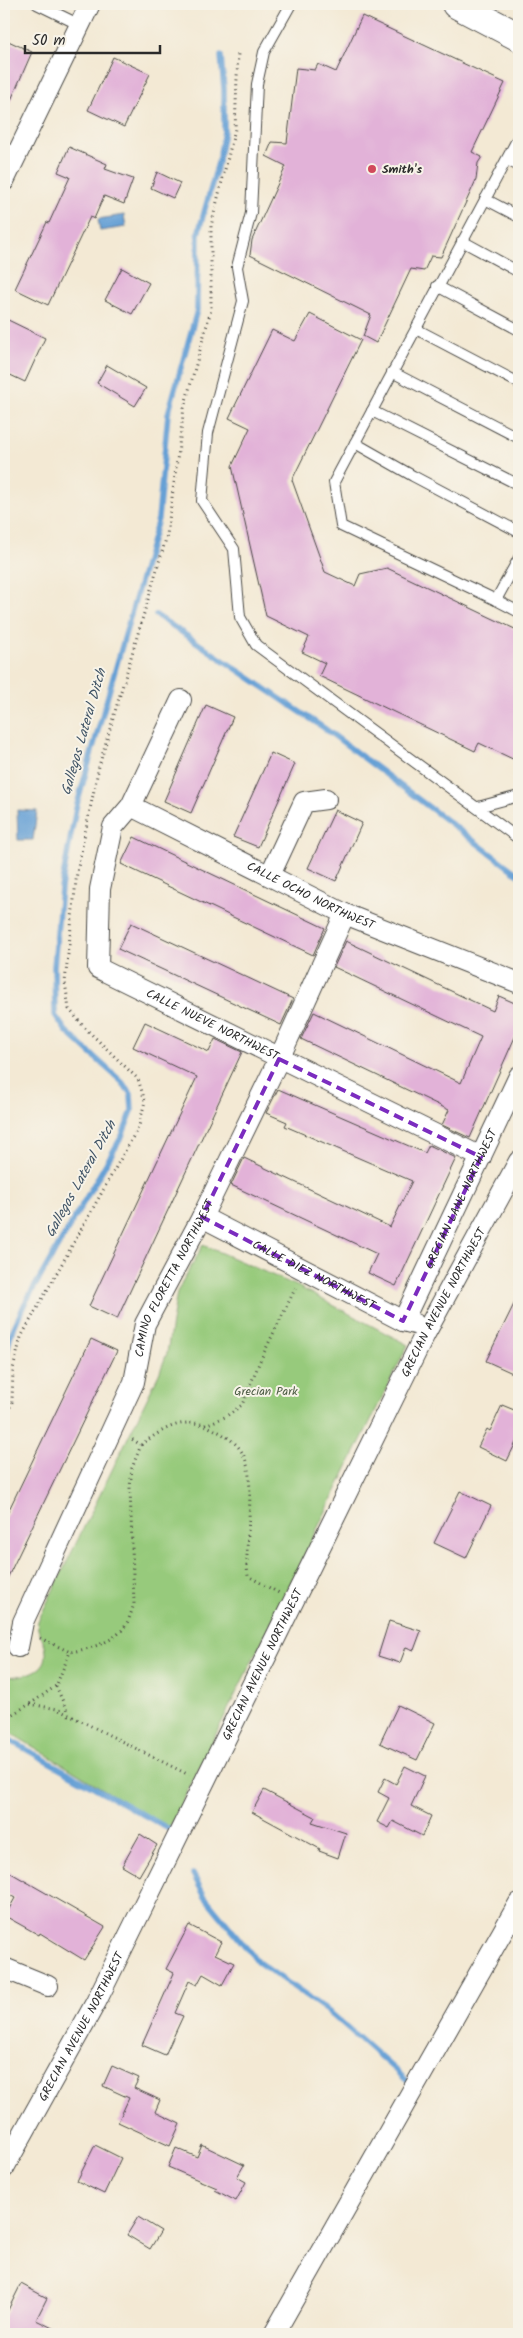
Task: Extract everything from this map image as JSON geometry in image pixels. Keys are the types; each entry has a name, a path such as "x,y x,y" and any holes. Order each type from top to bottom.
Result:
{"main road":[{"path":"466,6 519,37"}],"street":[{"path":"4,181 11,148 90,4"},
{"path":"131,806 181,700"},
{"path":"270,875 304,802 326,799"},
{"name":"CALLE OCHO NORTHWEST","path":"131,806 346,914 519,983"},
{"name":"CALLE NUEVE NORTHWEST","path":"131,806 112,827 100,889 98,968 480,1157"},
{"name":"CAMINO FLORETTA NORTHWEST","path":"18,1647 23,1622 134,1382 145,1324 202,1217 279,1059 346,914"},
{"name":"GRECIAN LANE NORTHWEST","path":"403,1321 519,1076"},
{"name":"GRECIAN AVENUE NORTHWEST","path":"4,2168 101,1993 429,1327 519,1161"},
{"name":"CALLE DIEZ NORTHWEST","path":"202,1217 403,1321 429,1327"},
{"path":"274,2334 519,1903"},
{"path":"4,1968 48,1986"}],"lane":[{"path":"37,4 80,25"},
{"path":"290,4 264,52 257,84 251,212 237,267 243,302 208,433 202,501 234,549 240,617 256,645 519,839"},
{"path":"519,136 437,286 334,482 341,526 519,612"},
{"path":"507,160 519,166"},
{"path":"485,199 519,217"},
{"path":"462,240 519,272"},
{"path":"437,286 519,330"},
{"path":"416,329 519,383"},
{"path":"392,372 519,438"},
{"path":"372,411 519,485"},
{"path":"355,443 519,532"},
{"path":"496,600 519,558"},
{"path":"478,807 519,796"}],"path":[{"path":"4,1421 12,1402 13,1369 21,1337 139,1126 145,1101 138,1079 84,1027 69,1009 65,982 77,872 99,766 167,535 184,408 211,310 211,226 235,129 238,53"},
{"path":"205,1425 225,1417 242,1405 260,1361 297,1286 305,1290"},
{"path":"40,1638 70,1652 90,1649 110,1639 127,1624 134,1604 132,1468 141,1444 160,1430 180,1422 205,1425 228,1437 243,1455 249,1481 246,1562 248,1576 280,1593"},
{"path":"130,1438 141,1444"},
{"path":"276,1602 285,1584"},
{"path":"4,1719 56,1686 70,1652"},
{"path":"56,1686 68,1714"},
{"path":"30,1704 56,1709 68,1714 190,1775 195,1767"}],"highlighted area":[{"path":"279,1059 481,1157 403,1321 202,1217"}],"green space":[{"name":"Grecian Park","path":"203,1245 297,1286 408,1345 169,1829 4,1729 4,1681 5,1677 21,1675 36,1670 42,1666 45,1660 46,1653 38,1630 38,1621 159,1374 167,1353 177,1292"}],"water":[{"path":"124,215 126,227 100,231 98,219"},
{"path":"17,810 37,811 33,840 18,840"}],"building":[{"path":"362,16 505,83 472,152 482,157 478,163 476,180 441,257 431,256 424,271 411,269 376,343 363,336 371,315 250,255 252,240 286,166 266,156 272,142 287,143 296,68 315,70 318,64 336,72"},
{"path":"4,39 32,52 4,116"},
{"path":"113,57 150,74 124,127 88,110"},
{"path":"69,147 107,164 105,169 133,179 124,204 104,196 94,219 90,217 48,305 15,289 70,177 58,172"},
{"path":"157,172 180,183 173,198 151,188"},
{"path":"122,268 149,283 132,314 105,300"},
{"path":"310,314 361,340 292,480 325,572 355,586 360,574 387,568 519,631 519,762 479,743 475,751 319,676 325,663 302,652 309,637 266,616 232,466 250,428 229,418 272,330 295,341"},
{"path":"4,318 45,338 25,382 4,372"},
{"path":"107,365 146,388 135,406 97,383"},
{"path":"206,705 233,717 191,813 164,801"},
{"path":"271,753 295,764 258,847 233,837"},
{"path":"335,810 362,823 336,881 308,868"},
{"path":"134,837 325,928 313,955 121,864"},
{"path":"131,923 293,999 281,1025 118,949"},
{"path":"346,941 493,1011 499,996 519,1005 519,1028 470,1138 442,1125 449,1110 301,1039 314,1012 461,1083 481,1037 334,967"},
{"path":"145,1022 209,1052 215,1039 242,1052 117,1319 89,1306 197,1077 133,1047"},
{"path":"278,1089 425,1153 429,1145 456,1158 396,1286 368,1273 377,1254 231,1185 244,1158 390,1227 412,1181 285,1126 287,1122 266,1113"},
{"path":"519,1294 519,1376 486,1361"},
{"path":"91,1339 117,1351 4,1585 4,1520"},
{"path":"502,1405 519,1412 519,1436 507,1461 478,1447 487,1429 490,1431"},
{"path":"460,1491 491,1506 466,1558 434,1543"},
{"path":"389,1621 421,1631 414,1650 406,1647 400,1663 378,1656"},
{"path":"398,1705 435,1723 417,1760 380,1743"},
{"path":"405,1766 425,1776 411,1806 431,1816 422,1836 393,1821 389,1828 377,1822 389,1798 378,1792 385,1778 396,1784"},
{"path":"264,1790 315,1817 312,1822 346,1833 338,1858 319,1851 320,1849 252,1812"},
{"path":"140,1834 157,1845 139,1876 122,1866"},
{"path":"4,1869 105,1927 84,1960 40,1933 39,1935 5,1916 15,1898 4,1892"},
{"path":"189,1925 221,1942 215,1954 234,1963 222,1985 203,1974 197,1985 189,1981 175,2013 183,2016 165,2055 142,2045 174,1973 166,1969"},
{"path":"112,2066 139,2078 134,2088 160,2100 155,2112 180,2124 170,2146 118,2122 129,2098 103,2086"},
{"path":"95,2145 121,2158 104,2194 77,2181"},
{"path":"202,2145 244,2165 237,2177 246,2182 236,2201 215,2190 217,2188 168,2167 176,2148 197,2157"},
{"path":"138,2217 161,2231 150,2249 127,2235"},
{"path":"21,2284 47,2298 36,2320 65,2334 4,2334 4,2318"}],"waterway":[{"name":"Gallegos Lateral Ditch","path":"4,1364 11,1334 24,1305 122,1136 132,1111 131,1094 122,1082 66,1031 55,1015 54,967 61,888 76,808 158,519 168,414 197,310 198,234 219,159 224,131 224,89 221,56"},
{"path":"156,615 324,728 519,875"},
{"path":"4,1737 169,1829"},
{"path":"193,1874 205,1897 258,1962 332,2014 412,2085"}],"place":[{"name":"Smith's","path":"372,169"}]}
